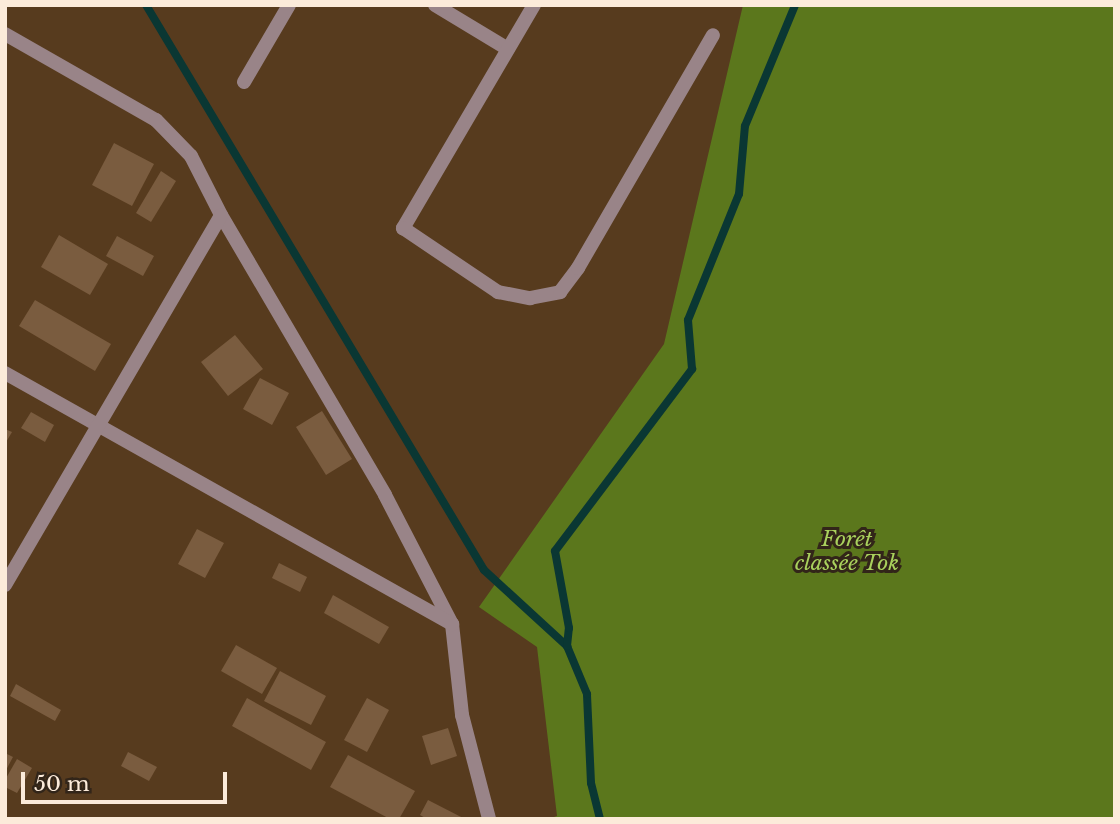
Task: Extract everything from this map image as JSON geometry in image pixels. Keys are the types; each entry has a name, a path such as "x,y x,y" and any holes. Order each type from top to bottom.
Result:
{"street":[{"path":"244,82 289,5"},
{"path":"435,5 508,49"},
{"path":"534,5 403,228 498,292 530,298 561,292 578,268 713,35"},
{"path":"5,34 156,120 191,156 221,215 385,495 452,624 462,715 489,819"},
{"path":"5,585 221,215"},
{"path":"5,373 452,624"}],"green space":[{"name":"Forêt classée Tok","path":"743,5 1115,5 1115,819 548,819 557,816 537,647 479,607 664,344"}],"building":[{"path":"114,143 154,164 132,206 92,185"},
{"path":"161,171 176,181 151,222 136,213"},
{"path":"59,235 108,264 90,295 41,267"},
{"path":"117,236 154,256 143,276 106,256"},
{"path":"35,300 111,344 95,371 19,326"},
{"path":"235,335 263,369 228,396 201,362"},
{"path":"260,378 289,393 272,425 243,409"},
{"path":"322,411 352,459 326,475 296,427"},
{"path":"31,412 54,425 45,442 21,428"},
{"path":"5,429 12,432 5,444"},
{"path":"197,529 224,543 205,578 178,564"},
{"path":"279,563 307,577 300,592 272,578"},
{"path":"333,595 389,627 379,644 324,613"},
{"path":"236,645 277,668 262,694 221,671"},
{"path":"280,671 326,696 311,725 264,701"},
{"path":"16,684 61,710 55,721 10,696"},
{"path":"247,698 326,742 311,770 232,726"},
{"path":"367,698 389,710 367,752 344,740"},
{"path":"448,728 457,756 431,765 422,736"},
{"path":"128,752 157,767 149,781 121,766"},
{"path":"5,753 13,757 5,772"},
{"path":"348,755 415,791 399,819 390,819 330,787"},
{"path":"17,759 32,768 17,793 5,787 5,780"},
{"path":"428,800 465,819 427,819 420,815"}],"waterway":[{"path":"146,5 484,570 567,646"},
{"path":"600,819 591,783 587,694 567,646 569,628 555,551 692,369 688,320 739,194 745,126 795,5"}]}
